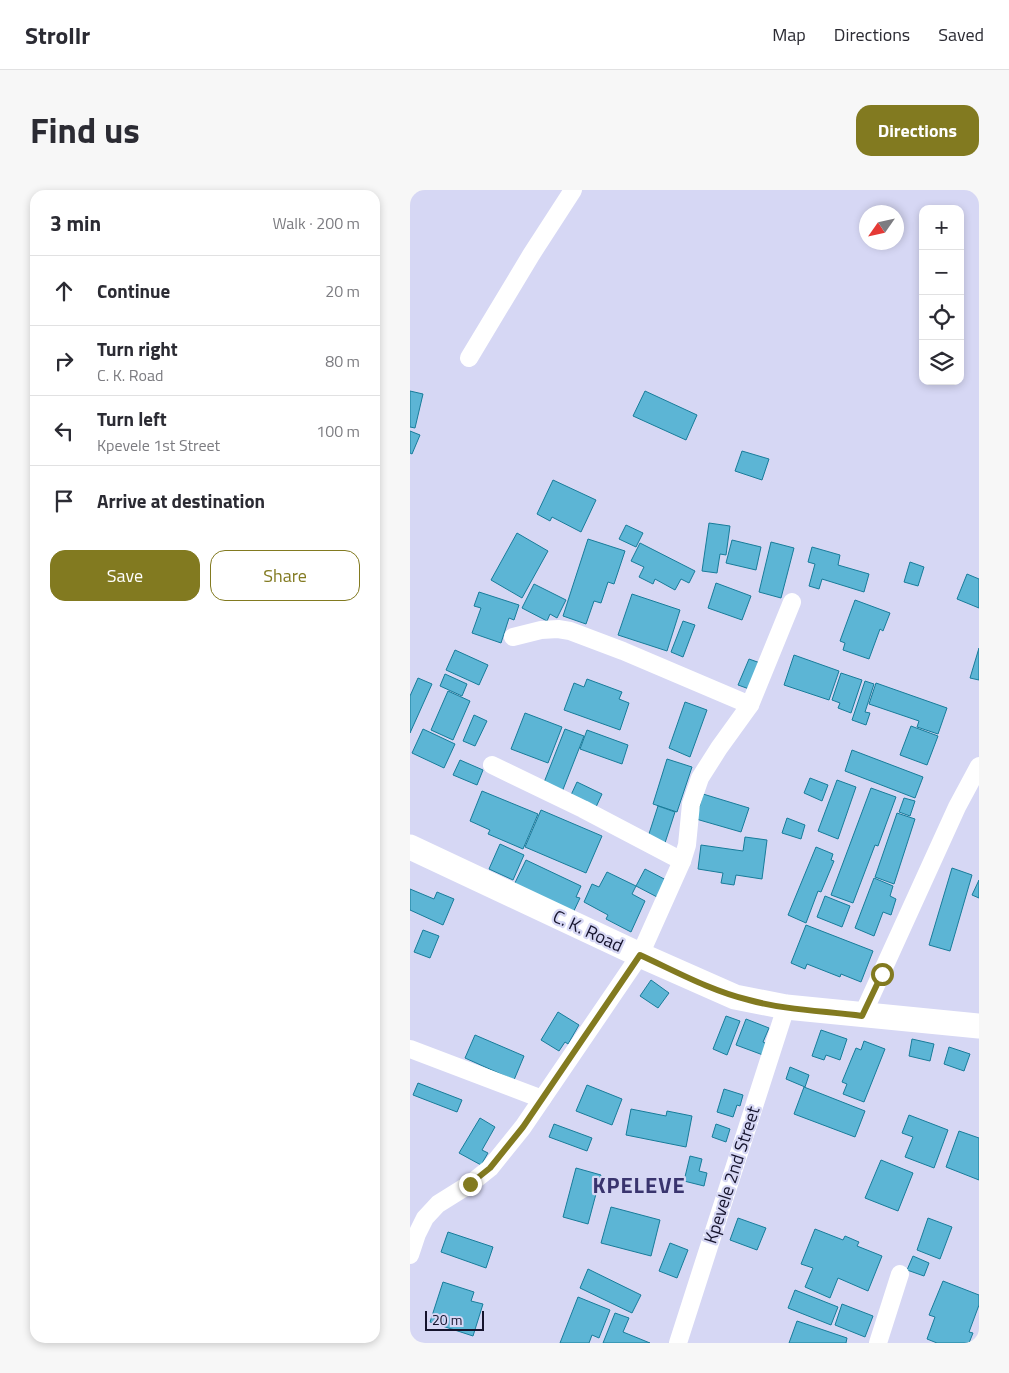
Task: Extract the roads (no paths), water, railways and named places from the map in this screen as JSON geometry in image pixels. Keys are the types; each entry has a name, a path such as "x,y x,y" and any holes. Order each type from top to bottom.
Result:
{"street":[{"path":"469,358 573,190"},
{"path":"410,1255 425,1218 438,1204 470,1184 490,1168 523,1127 640,955 682,861 687,845 690,804 700,778 719,748 750,706 792,602"},
{"path":"513,637 541,630 558,629 570,631 623,651 750,706"},
{"path":"492,765 583,809 682,861"},
{"path":"862,1016 957,807 976,778"},
{"name":"C. K. Road","path":"410,848 640,955 735,996 786,1007 862,1016 979,1026"},
{"name":"Kpevele 2nd Street","path":"678,1343 786,1007"},
{"path":"410,1049 542,1100"},
{"path":"878,1343 900,1274"}],"district":[{"name":"KPELEVE","path":"639,1185"}]}
